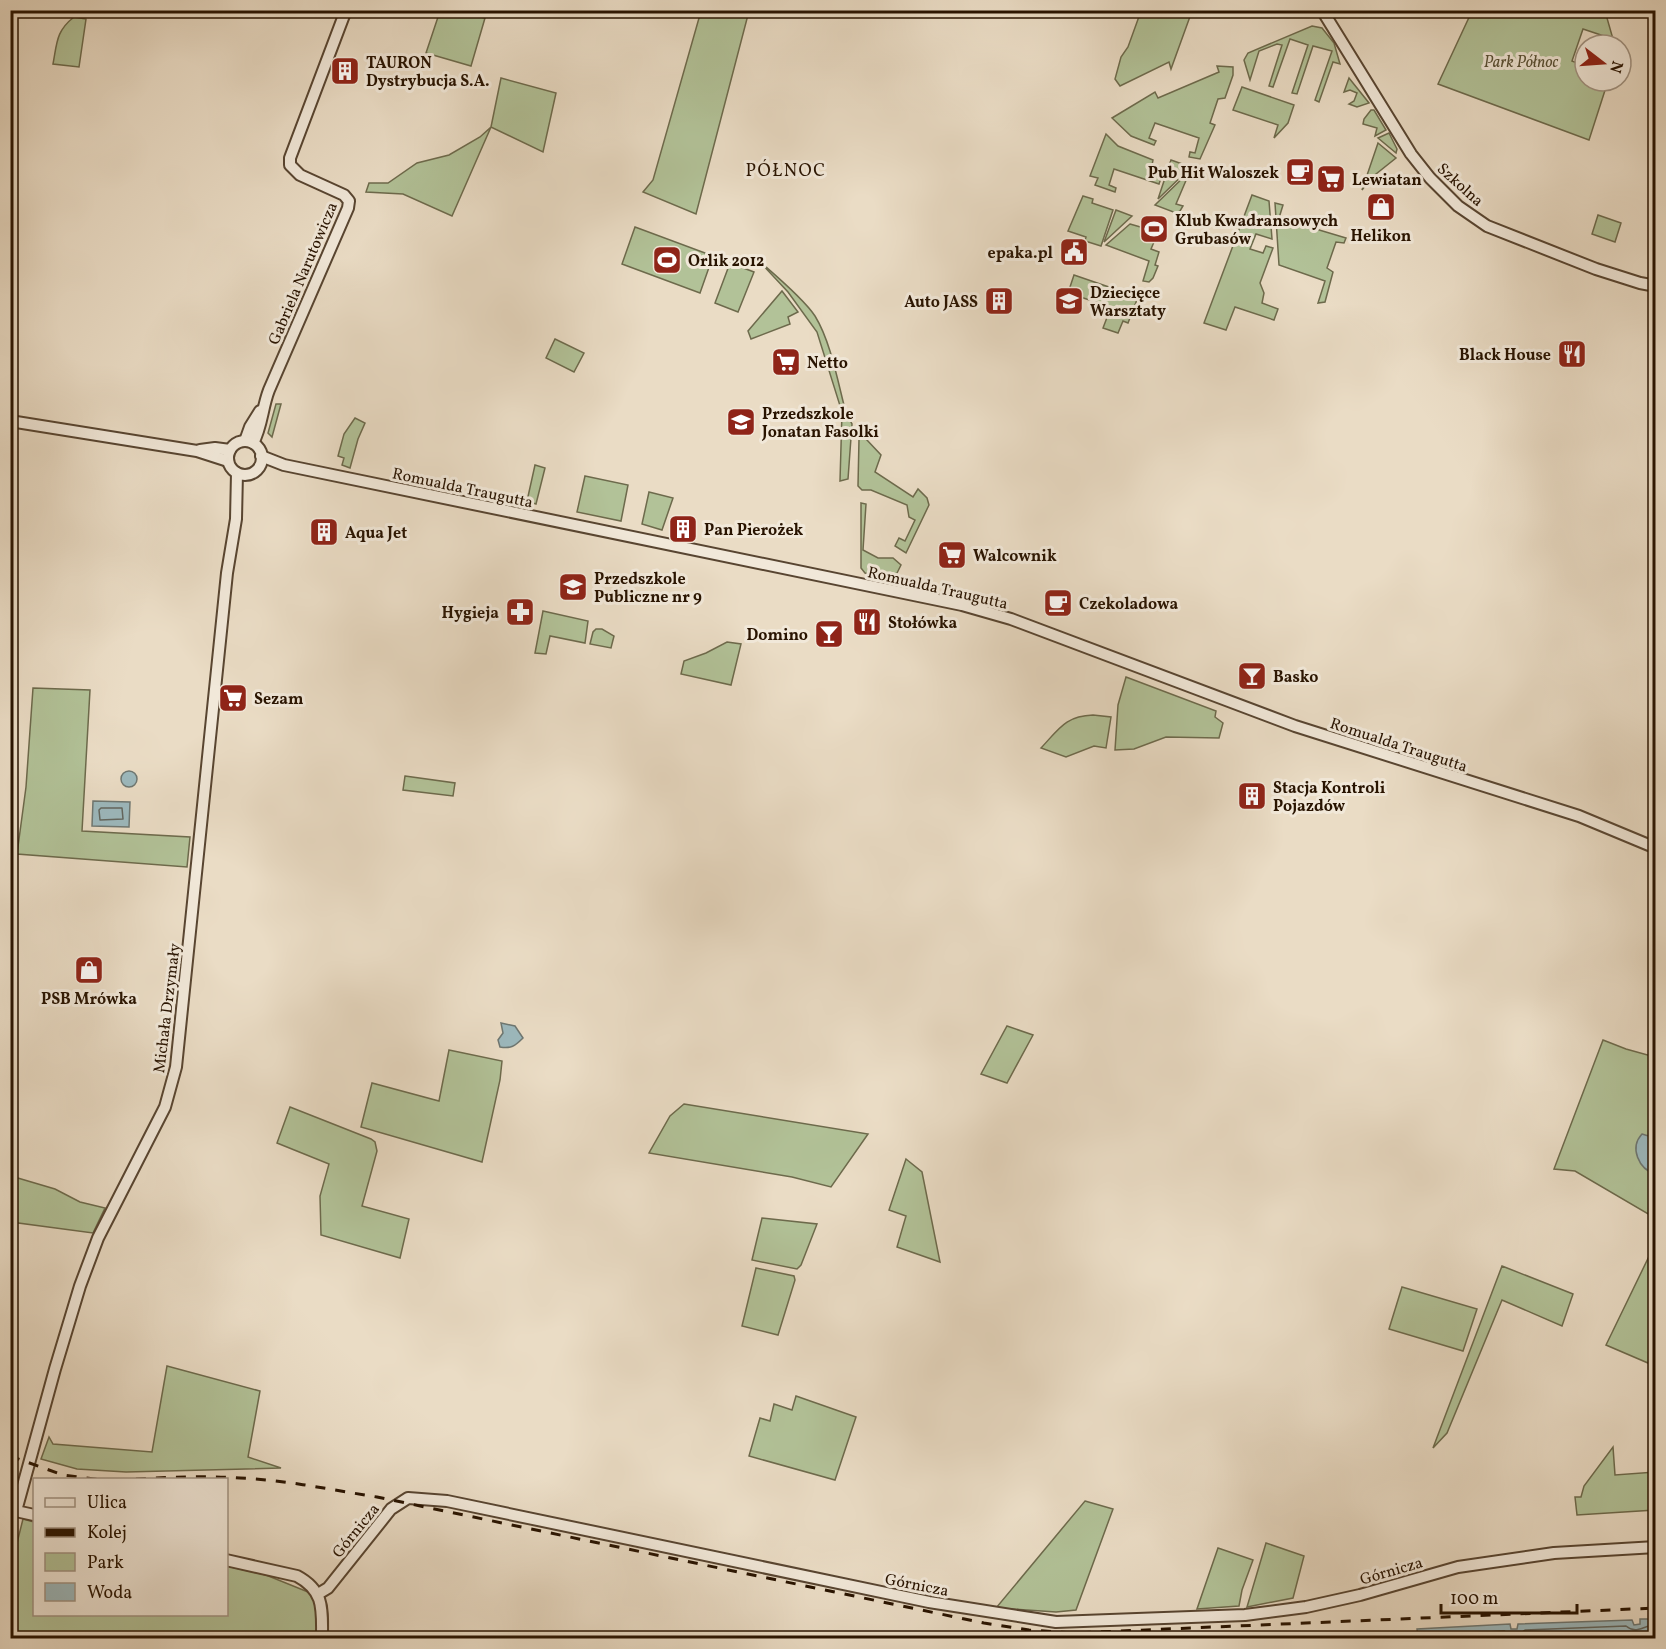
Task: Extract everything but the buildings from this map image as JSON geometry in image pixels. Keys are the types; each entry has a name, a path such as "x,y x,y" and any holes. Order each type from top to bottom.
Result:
{"street":[{"name":"Gabriela Narutowicza","path":"249,442 259,431 262,408 348,208 349,201 344,195 300,175 290,165 290,158 346,10"},
{"name":"Szkolna","path":"1322,10 1412,154 1430,178 1458,206 1487,226 1596,269 1640,283 1656,285"},
{"path":"10,421 229,455"},
{"path":"249,442 260,461 242,473 232,470 229,455 236,443 249,442"},
{"name":"Romualda Traugutta","path":"260,461 962,605 1011,620 1287,723 1579,816 1656,848"},
{"name":"Michała Drzymały","path":"33,1515 16,1511 54,1369 80,1286 98,1238 165,1107 172,1085 179,1043 227,573 242,473"},
{"name":"Górnicza","path":"318,1594 328,1588 391,1509 408,1498 447,1501 929,1602 1056,1622 1245,1615 1296,1609 1360,1595 1458,1567 1554,1553 1656,1546"},
{"path":"228,1560 297,1576 307,1582 318,1594 322,1612 322,1638"}],"green space":[{"path":"440,11 457,11 485,18 471,66 426,53"},
{"path":"701,11 749,11 696,214 643,192 653,180"},
{"path":"1141,11 1192,11 1171,69 1169,62 1120,86 1115,79 1121,57 1128,47"},
{"name":"Park Północ","path":"1472,11 1605,11 1611,33 1595,33 1583,29 1582,33 1573,33 1573,93 1604,93 1589,140 1438,84"},
{"path":"74,17 86,19 79,67 53,64 60,32"},
{"path":"1312,26 1322,28 1334,43 1340,64 1333,62 1319,102 1315,100 1332,51 1313,46 1297,94 1292,93 1308,45 1290,39 1273,87 1269,86 1282,45 1277,44 1259,51 1250,80 1244,60 1248,53"},
{"path":"1217,66 1233,67 1233,75 1225,98 1218,99 1210,123 1215,125 1200,159 1189,157 1190,152 1195,153 1199,138 1155,123 1149,138 1156,141 1154,145 1131,136 1112,118 1155,92 1158,98 1219,72"},
{"path":"501,78 556,93 543,152 491,127"},
{"path":"1349,78 1369,103 1357,107 1349,104 1354,101 1357,93 1350,90 1344,92"},
{"path":"1242,87 1294,105 1288,123 1274,138 1278,125 1233,110"},
{"path":"1371,110 1374,110 1386,130 1375,136 1377,128 1363,124"},
{"path":"491,127 452,216 403,194 366,192 369,183 388,183 417,163 449,155 480,137"},
{"path":"1389,133 1397,149 1396,153 1378,138"},
{"path":"1106,134 1118,146 1153,160 1152,165 1164,169 1159,184 1114,169 1109,185 1116,188 1115,192 1095,185 1098,178 1090,176"},
{"path":"1378,143 1396,158 1371,178 1362,190"},
{"path":"1171,160 1191,167 1158,199"},
{"path":"1190,171 1176,204 1183,206 1180,211 1176,213 1155,205"},
{"path":"1252,195 1269,201 1272,239 1256,234 1250,249 1263,253 1266,246 1273,248 1260,283 1264,293 1262,303 1278,309 1274,320 1235,307 1226,330 1204,323"},
{"path":"1083,196 1093,199 1092,203 1113,210 1101,246 1085,241 1086,237 1068,231"},
{"path":"1275,203 1283,205 1279,218 1346,238 1344,243 1336,242 1327,268 1333,272 1325,302 1318,303 1325,281 1279,265"},
{"path":"1116,210 1132,216 1104,242"},
{"path":"1598,215 1621,223 1615,242 1592,234"},
{"path":"1130,224 1144,228 1141,237 1154,242 1151,249 1159,252 1155,265 1158,266 1149,282 1143,281 1149,261 1106,245"},
{"name":"Orlik 2012","path":"635,227 713,256 700,293 622,264"},
{"path":"758,260 804,302 821,326 834,363 846,413 852,424 848,479 840,481 842,412 817,332 788,292"},
{"path":"730,263 754,272 738,312 715,303"},
{"path":"1074,275 1138,297 1128,323 1123,321 1118,333 1103,328 1111,307 1068,293"},
{"path":"782,291 798,312 788,317 790,324 751,339 748,331"},
{"path":"555,339 584,353 574,372 546,358"},
{"path":"276,404 281,404 272,437 268,433"},
{"path":"355,418 365,423 350,468 342,465 344,458 338,456 344,434"},
{"path":"859,439 866,439 881,455 875,472 913,497 918,489 927,498 929,505 906,553 895,546 899,538 905,541 915,520 909,517 907,505 871,490 862,490 858,486"},
{"path":"535,465 545,468 536,504 527,501"},
{"path":"585,476 628,485 621,521 577,512"},
{"path":"649,492 673,498 662,530 642,524"},
{"path":"861,503 866,504 863,550 878,558 893,558 901,565 894,579 865,573 861,568"},
{"path":"543,611 588,621 585,643 550,636 546,654 535,653"},
{"path":"596,629 602,629 614,636 611,648 590,644"},
{"path":"727,642 741,644 731,685 681,674 684,661"},
{"path":"1126,677 1216,711 1215,717 1223,723 1219,738 1166,737 1134,749 1115,750 1118,705"},
{"path":"33,688 90,690 82,831 190,837 187,867 17,854 26,787"},
{"path":"1093,715 1111,717 1106,748 1094,746 1066,757 1041,748 1058,729 1069,721"},
{"path":"405,776 455,783 453,796 403,790"},
{"path":"1007,1026 1033,1035 1007,1083 981,1074"},
{"path":"1603,1040 1655,1057 1655,1218 1575,1171 1554,1169"},
{"path":"449,1050 502,1061 482,1162 361,1127 372,1083 439,1101"},
{"path":"684,1104 868,1134 831,1187 792,1177 649,1153 670,1116"},
{"path":"290,1107 375,1142 377,1151 362,1206 409,1219 400,1258 321,1235 320,1196 329,1164 277,1143"},
{"path":"906,1159 922,1172 940,1262 897,1247 906,1216 889,1210"},
{"path":"11,1176 55,1189 80,1202 105,1208 93,1233 11,1222"},
{"path":"762,1218 817,1224 801,1265 797,1269 752,1260"},
{"path":"1655,1244 1655,1366 1606,1345"},
{"path":"1502,1266 1573,1294 1562,1326 1502,1300 1447,1433 1433,1448"},
{"path":"756,1268 794,1276 795,1280 778,1335 742,1326"},
{"path":"1402,1287 1477,1309 1463,1351 1389,1329"},
{"path":"167,1366 260,1391 248,1457 281,1468 126,1472 77,1469 41,1459 49,1437 53,1444 152,1452"},
{"path":"796,1396 856,1417 835,1480 749,1456 760,1418 770,1421 774,1404 792,1410"},
{"path":"1613,1447 1615,1475 1655,1472 1655,1510 1577,1515 1575,1497 1581,1497 1584,1486"},
{"path":"1085,1501 1113,1509 1076,1610 1056,1612 996,1608"},
{"path":"23,1519 33,1522 33,1616 228,1616 228,1566 266,1575 318,1596 316,1638 11,1638 11,1567"},
{"path":"1266,1543 1304,1556 1293,1598 1247,1607"},
{"path":"1218,1548 1253,1560 1239,1606 1197,1609"}],"water":[{"path":"129,771 137,779 129,787 121,779"},
{"path":"93,801 130,802 129,827 92,826"},
{"path":"501,1023 515,1026 523,1038 513,1046 500,1047 498,1040 503,1033"},
{"path":"1642,1134 1655,1138 1655,1174 1644,1168 1636,1151 1636,1145"},
{"path":"1640,1619 1655,1619 1655,1638 1418,1638 1417,1629 1510,1624 1511,1629 1517,1629 1518,1624 1632,1620 1634,1625 1640,1624"}],"railway":[{"path":"10,1456 63,1475 86,1478"},
{"path":"157,1478 224,1477 326,1488 984,1623 1029,1630 1074,1633 1656,1608"}],"place":[{"name":"TAURON Dystrybucja S.A.","path":"345,71"},
{"name":"Pub Hit Waloszek","path":"1300,172"},
{"name":"Lewiatan","path":"1331,179"},
{"name":"Helikon","path":"1381,207"},
{"name":"Klub Kwadransowych Grubasów","path":"1154,229"},
{"name":"epaka.pl","path":"1074,252"},
{"name":"Orlik 2012","path":"667,260"},
{"name":"Auto JASS","path":"999,301"},
{"name":"Dziecięce Warsztaty","path":"1069,301"},
{"name":"Black House","path":"1572,354"},
{"name":"Netto","path":"786,362"},
{"name":"Przedszkole Jonatan Fasolki","path":"741,422"},
{"name":"Pan Pierożek","path":"683,529"},
{"name":"Aqua Jet","path":"324,532"},
{"name":"Walcownik","path":"952,555"},
{"name":"Przedszkole Publiczne nr 9","path":"573,587"},
{"name":"Czekoladowa","path":"1058,603"},
{"name":"Hygieja","path":"520,612"},
{"name":"Stołówka","path":"867,622"},
{"name":"Domino","path":"829,634"},
{"name":"Basko","path":"1252,676"},
{"name":"Sezam","path":"233,698"},
{"name":"Stacja Kontroli Pojazdów","path":"1252,796"},
{"name":"PSB Mrówka","path":"89,970"}],"district":[{"name":"PÓŁNOC","path":"786,170"}]}
